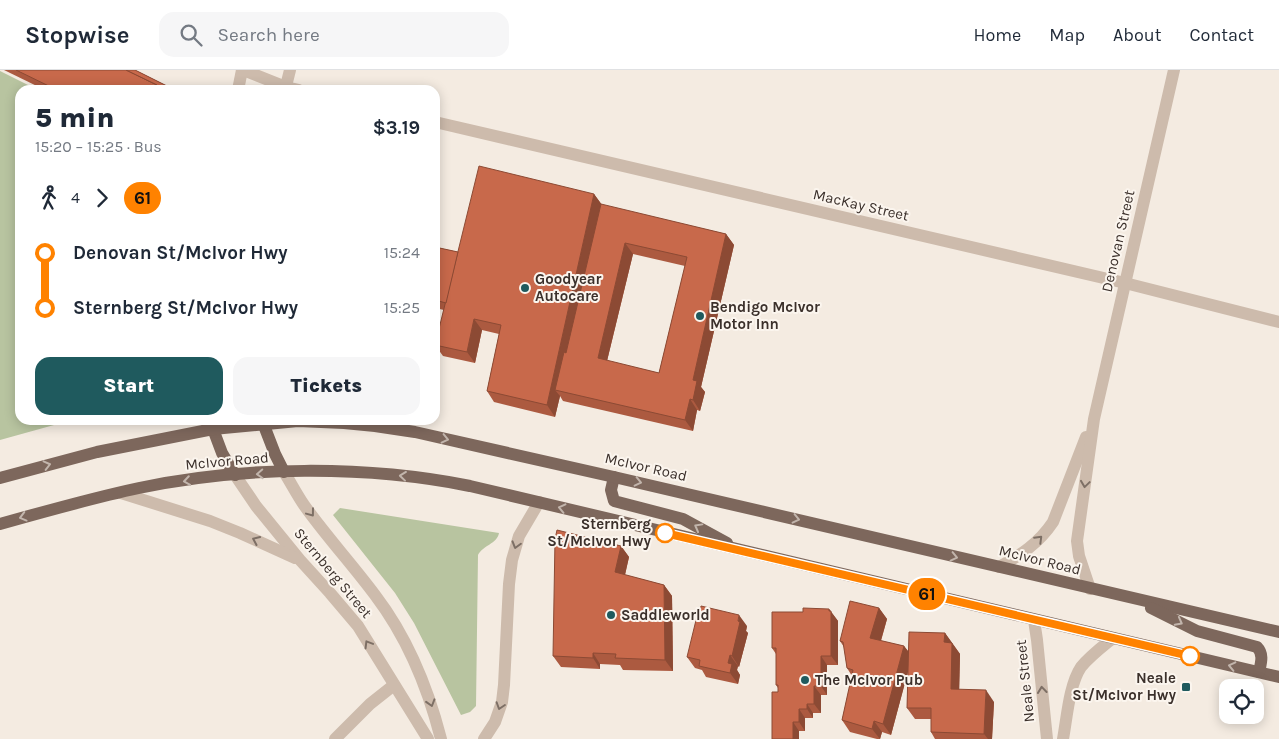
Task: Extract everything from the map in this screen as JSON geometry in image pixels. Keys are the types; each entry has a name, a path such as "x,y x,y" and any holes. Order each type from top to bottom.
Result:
{"main road":[{"name":"McIvor Road","path":"0,478 207,425"},
{"name":"Sternberg Street","path":"211,425 222,453 235,475"},
{"name":"Sternberg Street","path":"264,425 284,472"},
{"name":"McIvor Road","path":"360,425 415,432 1279,632"},
{"name":"McIvor Road","path":"0,524 121,493 201,478 284,472 333,471 410,476 470,486 1279,677"},
{"path":"614,477 611,490 614,501 683,519 740,550"},
{"path":"1136,600 1197,632 1257,647 1262,657 1259,672"}],"street":[{"path":"239,85 243,70 278,85"},
{"path":"286,85 290,70"},
{"name":"Denovan Street","path":"1090,589 1079,556 1077,541 1094,418 1174,70"},
{"name":"MacKay Street","path":"440,123 1125,283 1279,322"},
{"name":"Denovan Street","path":"999,567 1026,552 1053,522 1094,418"},
{"name":"Sternberg Street","path":"284,472 304,504 376,596 398,630 418,669 429,696 441,739"},
{"name":"Sternberg Street","path":"235,475 256,506 358,626 428,739"},
{"path":"121,493 210,521 300,560"},
{"path":"484,739 494,722 504,685 512,560 519,536 539,502"},
{"name":"Neale Street","path":"1034,620 1047,739"},
{"path":"1063,739 1073,688 1078,674 1084,664 1113,638"},
{"path":"335,739 370,704 394,685"}],"green space":[{"path":"0,71 28,85 15,85 15,425 54,425 0,440"},
{"path":"340,508 499,533 496,540 478,555 476,706 470,712 461,715 414,623 395,593 333,515"}],"building":[{"path":"16,70 126,70 157,85 47,85"},
{"path":"126,70 135,70 165,85 157,85"},
{"path":"479,166 594,194 547,405 487,391 501,325 474,319 467,352 440,346 440,325"},
{"name":"Bendigo McIvor Motor Inn","path":"601,204 726,234 693,380 697,381 693,400 690,399 685,420 555,390 564,352 566,353","holes":["625,243 687,257 659,373 598,358"]},
{"path":"440,248 458,252 446,303 440,301"},
{"path":"557,530 621,546 615,572 664,585 665,660 615,658 616,654 593,653 593,658 553,656 555,539"},
{"path":"850,601 879,608 870,638 904,646 883,724 874,721 872,729 842,720 853,670 847,668 843,642 840,641"},
{"path":"701,606 739,615 738,621 740,622 732,656 730,655 728,663 732,664 730,673 699,666 700,660 687,657"},
{"name":"The McIvor Pub","path":"803,608 829,609 831,611 831,656 821,656 821,686 814,686 814,704 807,704 807,709 799,709 799,722 793,722 793,739 772,739 772,692 778,692 778,685 776,685 776,648 772,648 772,612 803,612"},
{"path":"909,632 945,633 944,642 952,643 951,689 986,690 984,734 931,732 931,708 907,708"}],"bus line":[{"name":"61","path":"665,533 1190,656"}],"place":[{"name":"Goodyear Autocare","path":"525,288"},
{"name":"Bendigo McIvor Motor Inn","path":"700,316"},
{"name":"Sternberg St/McIvor Hwy","path":"665,533"},
{"name":"Saddleworld","path":"611,615"},
{"name":"The McIvor Pub","path":"805,680"},
{"name":"Neale St/McIvor Hwy","path":"1186,687"}]}
